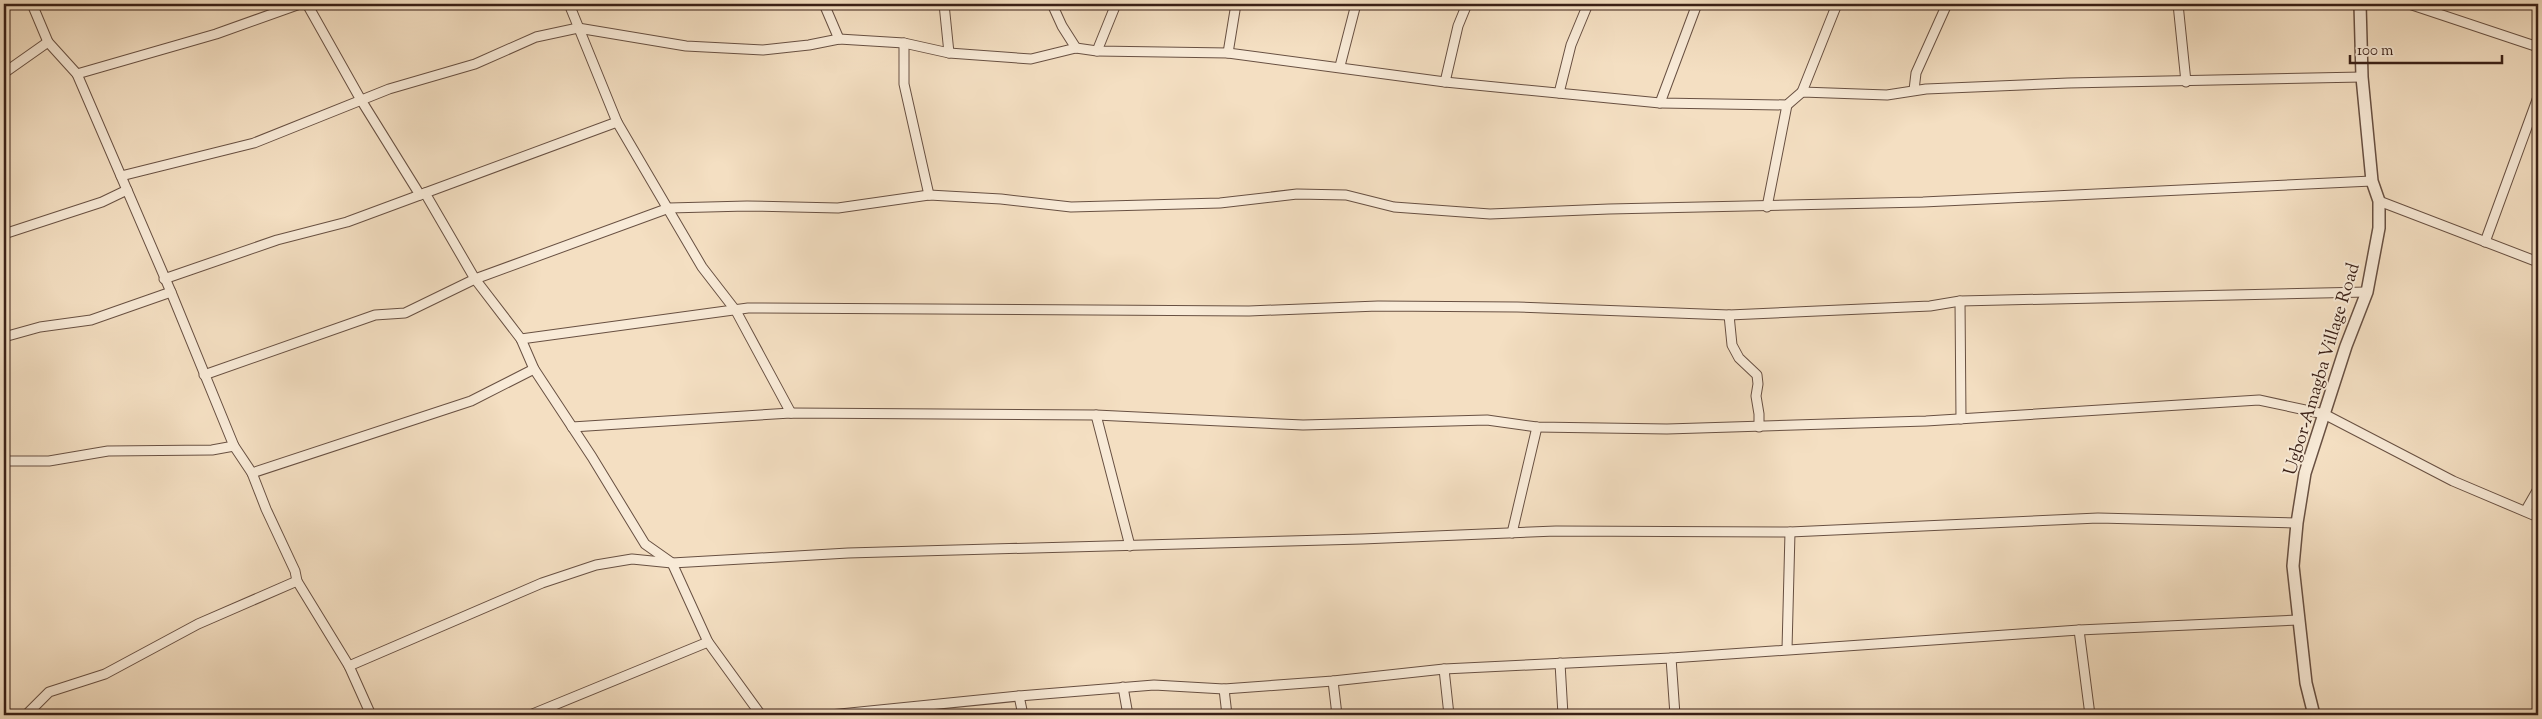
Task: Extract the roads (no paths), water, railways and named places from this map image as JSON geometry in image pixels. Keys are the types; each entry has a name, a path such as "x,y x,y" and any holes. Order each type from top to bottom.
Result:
{"street":[{"path":"32,4 48,42 77,74 171,292 234,446 252,472 266,509 295,571 297,581 349,666 371,715"},
{"path":"77,74 216,34 300,4"},
{"path":"308,4 361,100 475,279 521,339 534,369 645,544 672,563 708,642 761,715"},
{"path":"570,4 617,122 702,266 736,311 791,413"},
{"path":"824,4 839,39"},
{"path":"944,4 949,53"},
{"path":"1052,4 1062,26 1076,48"},
{"path":"1097,51 1116,4"},
{"path":"1228,53 1236,4"},
{"path":"1340,66 1356,4"},
{"path":"1445,82 1458,26 1467,4"},
{"path":"1559,93 1571,45 1588,4"},
{"path":"1660,103 1697,4"},
{"path":"1768,207 1787,105 1802,92 1837,4"},
{"path":"1914,90 1916,73 1947,4"},
{"path":"2178,4 2186,82"},
{"name":"Ugbor-Amagba Village Road","path":"2314,715 2306,683 2293,566 2298,522 2305,473 2367,292 2379,228 2379,201 2372,181 2362,77 2360,4"},
{"path":"2409,4 2538,47"},
{"path":"121,176 254,143 389,89 475,64 536,37 578,28 686,46 763,50 809,45 839,39 904,43 949,53 1031,59 1076,48 1097,51 1228,53 1340,66 1445,82 1660,103 1787,105"},
{"path":"4,73 48,42"},
{"path":"904,43 904,84 928,195"},
{"path":"1802,92 1888,95 1914,90 2068,83 2362,77"},
{"path":"2485,242 2538,97"},
{"path":"164,279 277,240 347,222 617,122"},
{"path":"204,375 375,315 406,313 475,279 669,208 747,206 838,208 928,195 1001,199 1071,206 1220,203 1296,194 1346,195 1394,207 1490,214 1609,209 1768,207 1923,202 2372,181"},
{"path":"4,234 102,202 127,190"},
{"path":"2379,201 2538,262"},
{"path":"4,337 40,327 92,320 171,292"},
{"path":"521,339 758,308 1249,311 1388,306 1517,307 1728,315 1930,306 1960,301 2367,292"},
{"path":"1960,301 1961,419"},
{"path":"1728,315 1732,345 1745,366 1757,375 1756,396 1759,427"},
{"path":"252,472 471,401 534,369"},
{"path":"572,427 791,413 1096,415 1303,425 1487,420 1537,427 1667,429 1961,419 2259,400 2324,414 2453,481 2526,510 2538,517"},
{"path":"1096,415 1130,546"},
{"path":"1512,532 1537,427"},
{"path":"4,461 49,461 108,451 212,450 234,446"},
{"path":"2526,510 2538,489"},
{"path":"349,666 542,583 596,565 632,559 672,563 848,553 1130,546 1512,532 1790,532 2098,518 2298,522"},
{"path":"1787,650 1790,532"},
{"path":"26,715 49,692 105,674 198,624 297,581"},
{"path":"830,715 1154,685 1224,689 1333,681 1444,669 1671,658 2079,630 2298,624"},
{"path":"2079,630 2090,715"},
{"path":"530,715 708,642"},
{"path":"1671,658 1674,715"},
{"path":"1560,663 1563,715"},
{"path":"1444,669 1449,715"},
{"path":"1333,681 1337,715"},
{"path":"1123,687 1128,715"},
{"path":"1224,689 1227,715"},
{"path":"1019,696 1023,715"}]}
